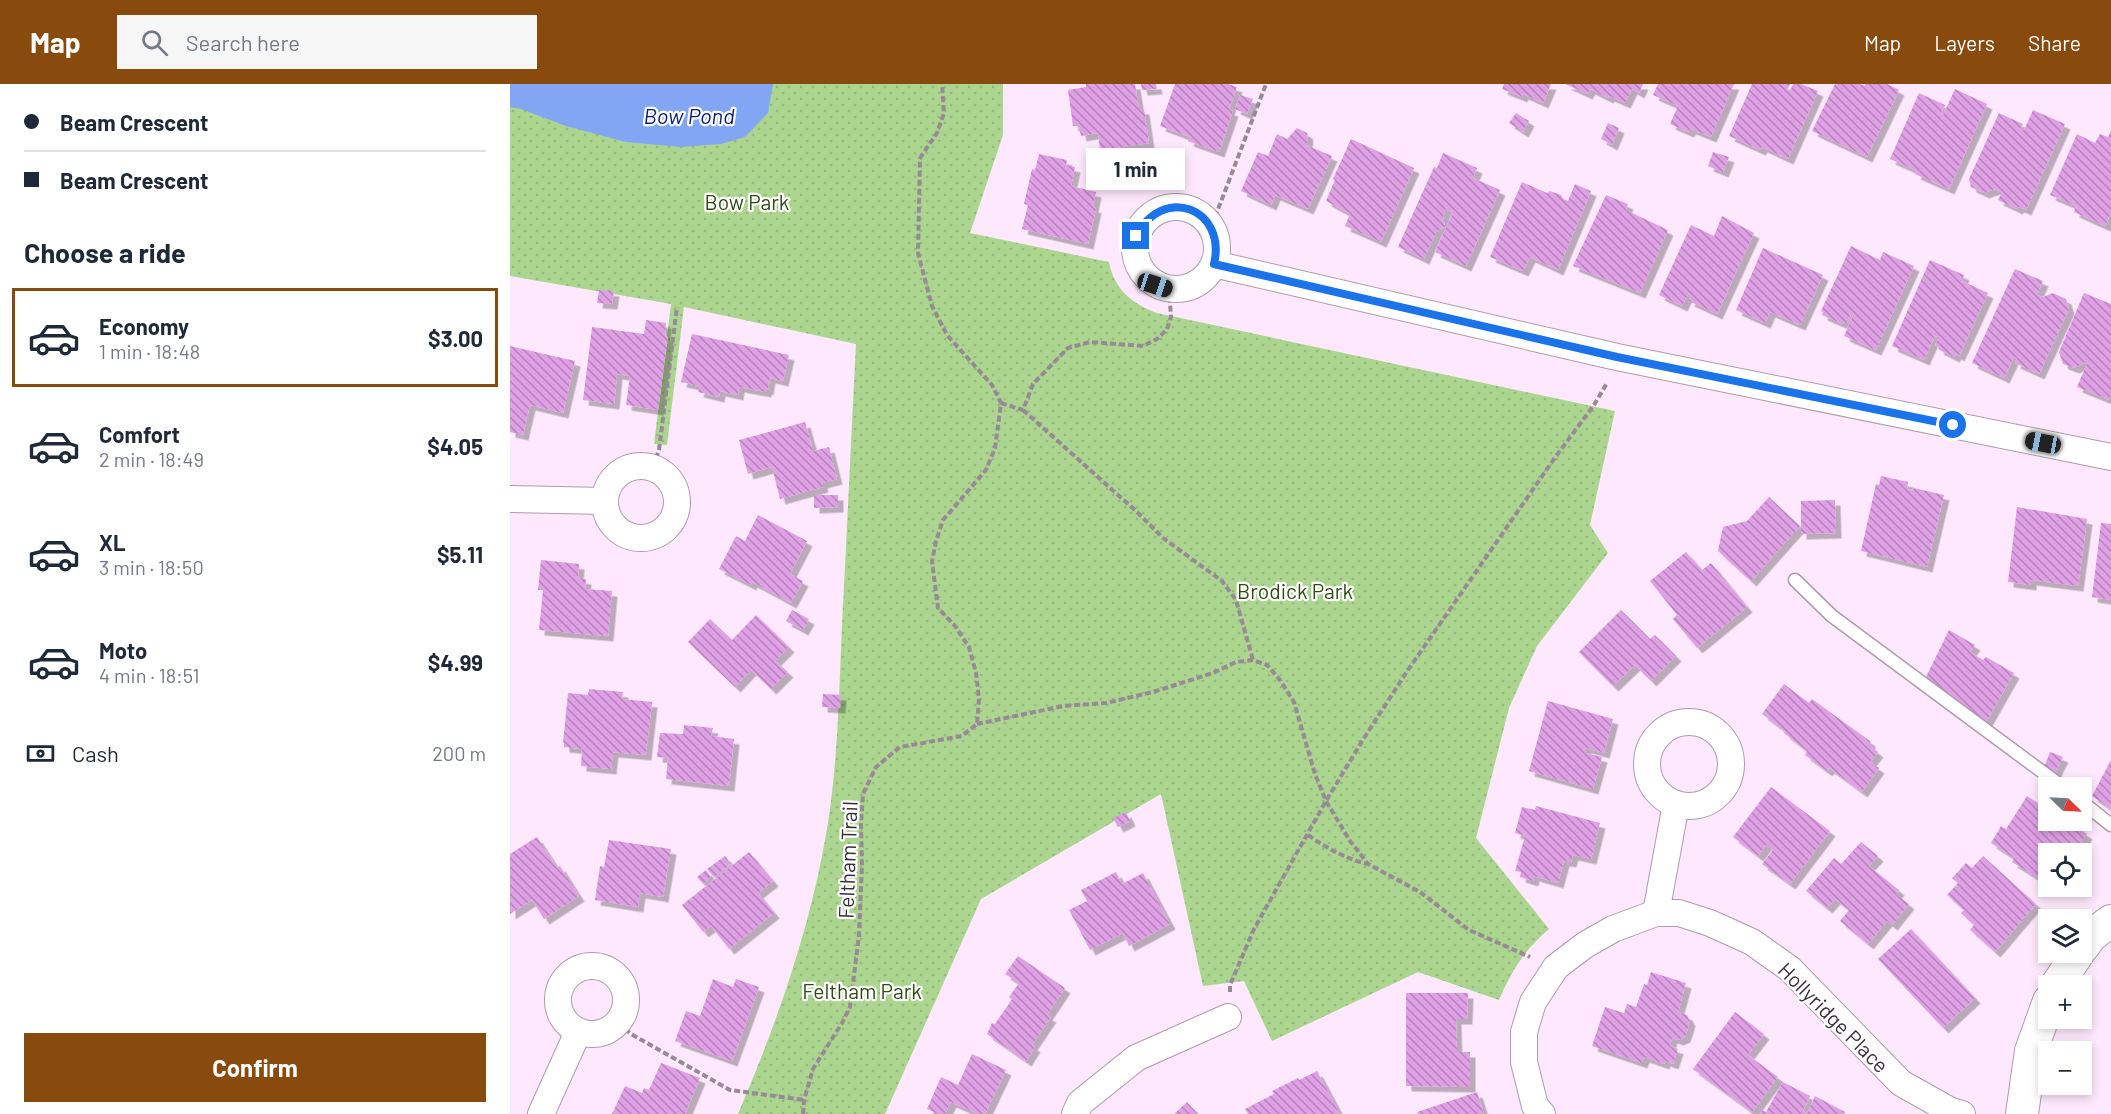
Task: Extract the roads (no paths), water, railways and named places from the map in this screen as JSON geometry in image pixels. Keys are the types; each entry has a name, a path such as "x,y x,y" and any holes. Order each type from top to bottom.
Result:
{"street":[{"path":"1180,207 1194,211 1212,229 1217,252 1214,264 1207,276 1195,285 1182,289 1168,289 1155,285 1144,275 1137,263 1134,250 1136,236 1143,223 1153,213 1166,208 1180,207"},
{"path":"1214,264 1617,357 2111,457"},
{"path":"642,466 664,473 677,494 678,507 667,529 657,536 645,539 633,538 621,533 612,525 604,501 612,480 620,472 631,467 642,466"},
{"path":"510,499 604,501"},
{"path":"1656,913 1676,804"},
{"name":"Hollyridge Place","path":"1542,1114 1535,1106 1524,1062 1524,1032 1533,1002 1556,967 1585,945 1612,930 1656,913 1678,913 1710,923 1752,942 1791,969 1901,1083 1951,1111 1962,1114"},
{"path":"2092,935 2111,921"},
{"path":"601,967 612,972 620,980 625,991 624,1013 618,1023 599,1035 578,1032 568,1026 557,1006 561,983 578,968 601,967"},
{"path":"1075,1114 1080,1103 1136,1058 1228,1017"},
{"path":"2022,1114 2031,1051 2039,1029"},
{"path":"541,1114 578,1032"}],"lane":[{"path":"1795,580 1832,616 2049,777"},
{"path":"2092,810 2111,825"}],"water":[{"name":"Bow Pond","path":"510,84 773,84 768,113 745,137 721,144 681,147 626,142 566,126 510,107"}],"park label":[{"name":"Bow Park","path":"747,201"},
{"name":"Brodick Park","path":"1295,590"},
{"name":"Feltham Park","path":"862,990"}]}
